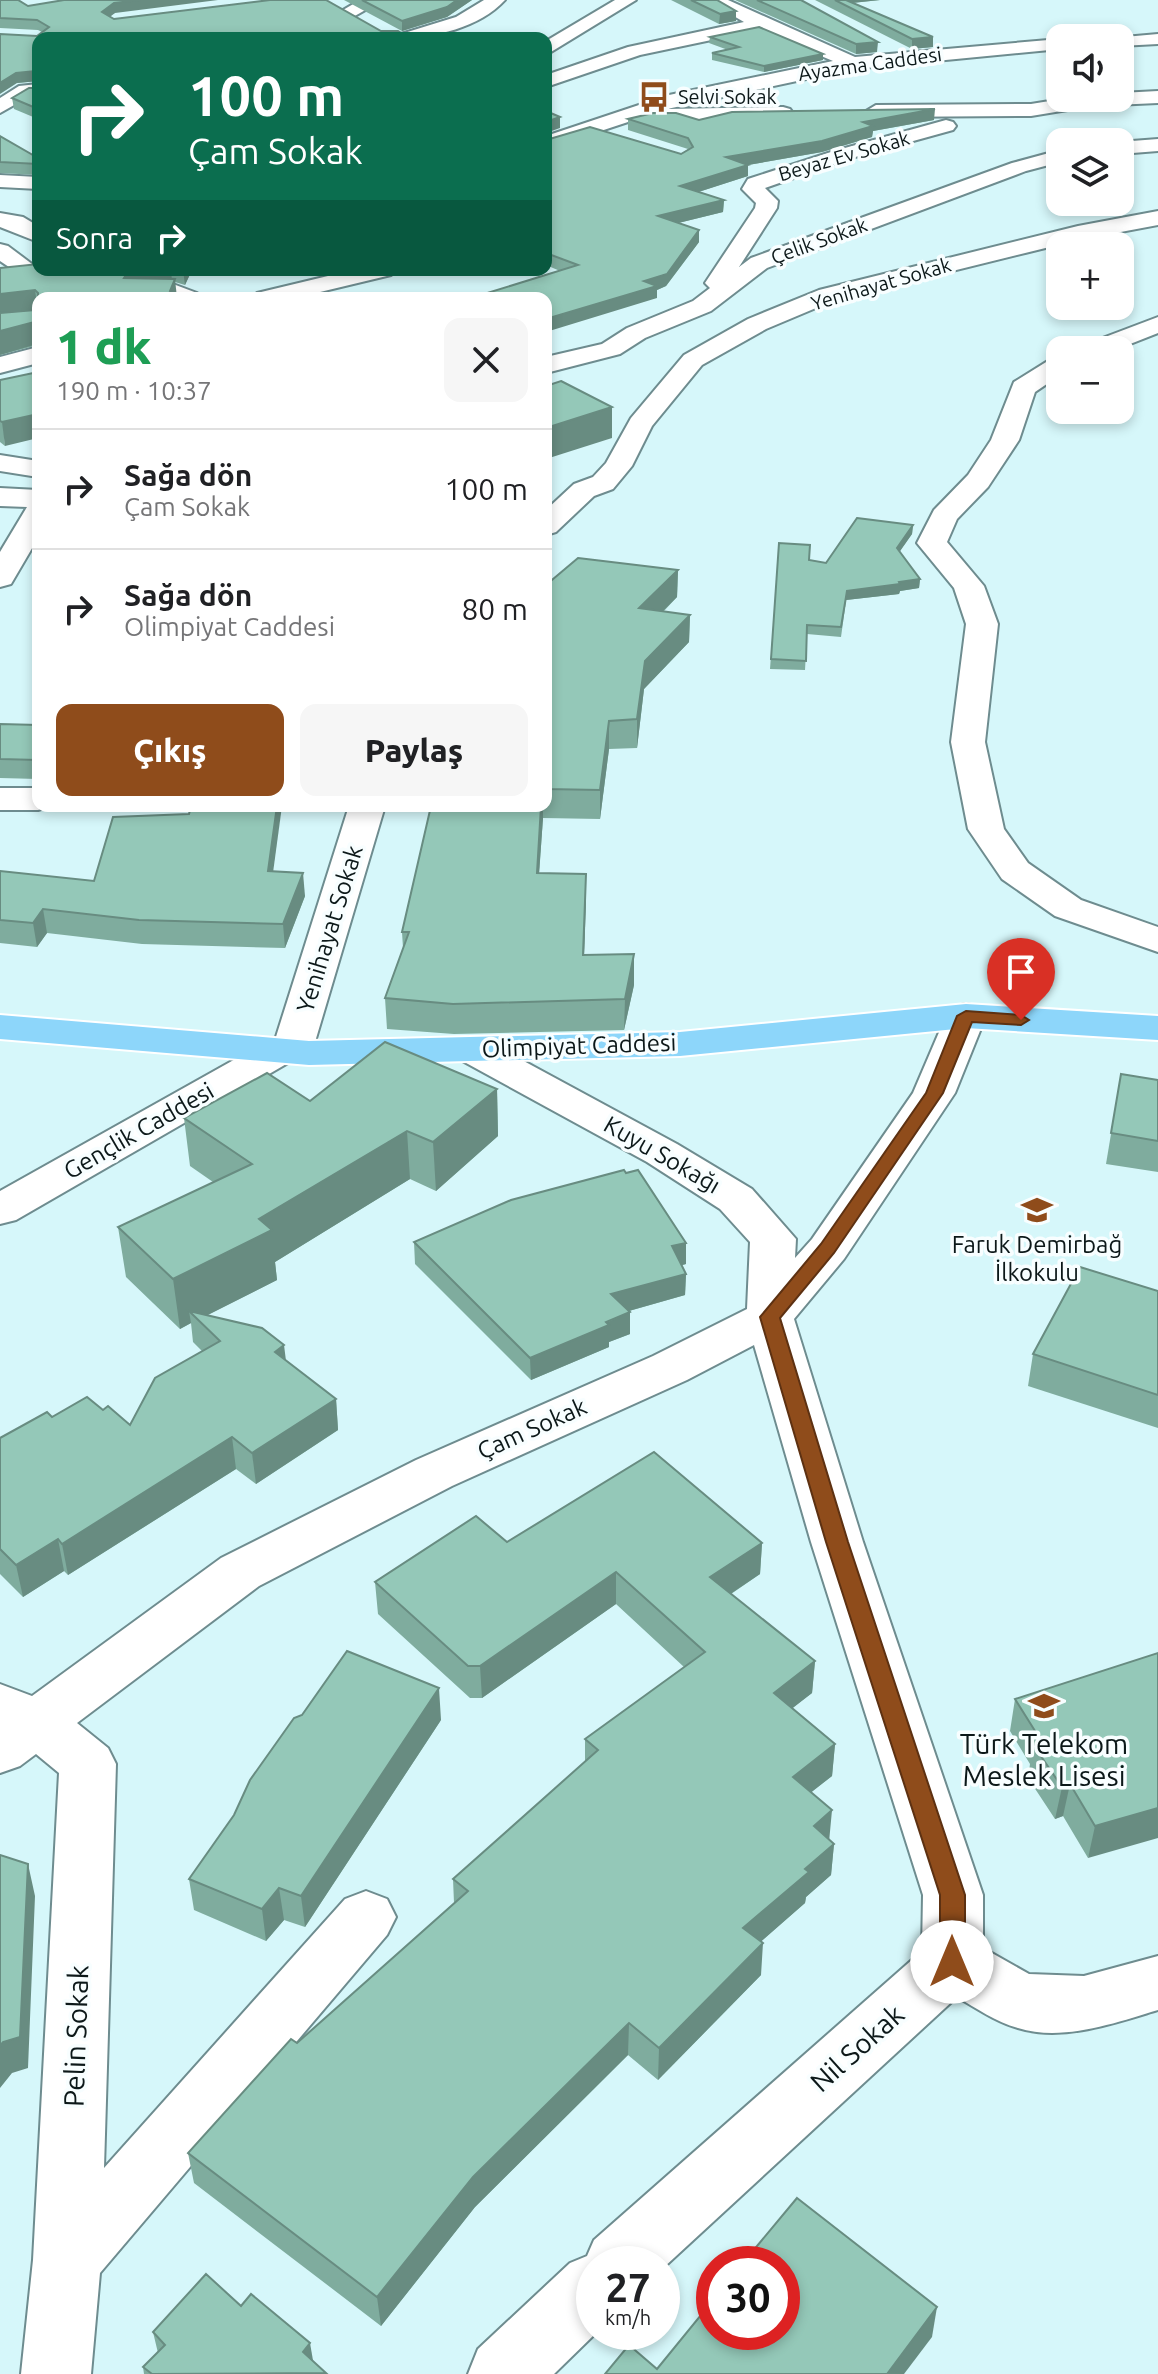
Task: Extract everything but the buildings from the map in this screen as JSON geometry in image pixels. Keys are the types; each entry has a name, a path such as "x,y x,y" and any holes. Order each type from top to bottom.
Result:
{"main road":[{"name":"Olimpiyat Caddesi","path":"0,1027 285,1052 680,1044 966,1016 1158,1028"}],"street":[{"path":"348,14 374,0"},
{"path":"418,32 462,21 496,0"},
{"path":"552,45 627,0"},
{"path":"715,0 761,24 853,63"},
{"path":"552,79 635,51 761,24"},
{"path":"1134,40 1158,39"},
{"path":"879,43 906,57"},
{"name":"Ayazma Caddesi","path":"552,141 676,99 853,63 1046,45"},
{"path":"1004,49 1038,68"},
{"path":"0,107 26,90 32,90"},
{"path":"1134,98 1158,97"},
{"path":"851,112 1046,107"},
{"name":"Beyaz Ev Sokak","path":"702,306 766,208 767,201 753,189 756,184 841,155 938,128 1031,110"},
{"path":"629,115 803,112"},
{"path":"560,118 619,137"},
{"path":"1134,147 1158,145"},
{"name":"Çelik Sokak","path":"552,364 611,349 636,333 702,306 759,263 1046,160"},
{"path":"0,181 32,183"},
{"path":"1118,226 1128,217 1158,205"},
{"path":"2,218 15,222 32,234"},
{"name":"Yenihayat Sokak","path":"552,520 584,490 603,483 618,466 640,424 693,360 757,324 827,295 1158,218"},
{"path":"0,250 32,240"},
{"path":"0,250 30,267"},
{"path":"0,280 30,267"},
{"path":"290,292 358,276"},
{"path":"611,349 757,303 827,295"},
{"path":"1128,336 1158,324"},
{"path":"0,365 32,357"},
{"path":"1046,373 1023,388 1005,440 978,481 944,516 932,543 969,586 982,624 968,742 986,829 1015,871 1068,908 1158,940"},
{"path":"0,463 32,468"},
{"path":"556,479 618,466"},
{"path":"0,497 32,499"},
{"path":"0,578 32,522"},
{"path":"0,799 32,799"},
{"name":"Yenihayat Sokak","path":"285,1052 365,812"},
{"name":"Çam Sokak","path":"12,1726 240,1572 434,1473 670,1368 770,1317 828,1249 934,1093 966,1016"},
{"name":"Kuyu Sokağı","path":"471,1049 662,1153 736,1199 773,1239 770,1317"},
{"name":"Gençlik Caddesi","path":"0,1210 285,1052"},
{"path":"770,1317 837,1542 953,1895 952,1962 1021,2002 1084,2004 1158,1983"},
{"name":"Pelin Sokak","path":"12,1726 88,1764 67,2260 56,2374"},
{"path":"67,2260 366,1917"},
{"name":"Nil Sokak","path":"638,2246 952,1962"},
{"path":"503,2374 576,2304"}],"place":[{"name":"Selvi Sokak","path":"654,97"},
{"name":"Faruk Demirbağ İlkokulu","path":"1037,1210"},
{"name":"Türk Telekom Meslek Lisesi","path":"1044,1706"}],"route":[{"path":"952,1962 953,1895 837,1542 770,1317 828,1249 934,1093 966,1016 1021,1020"}]}
